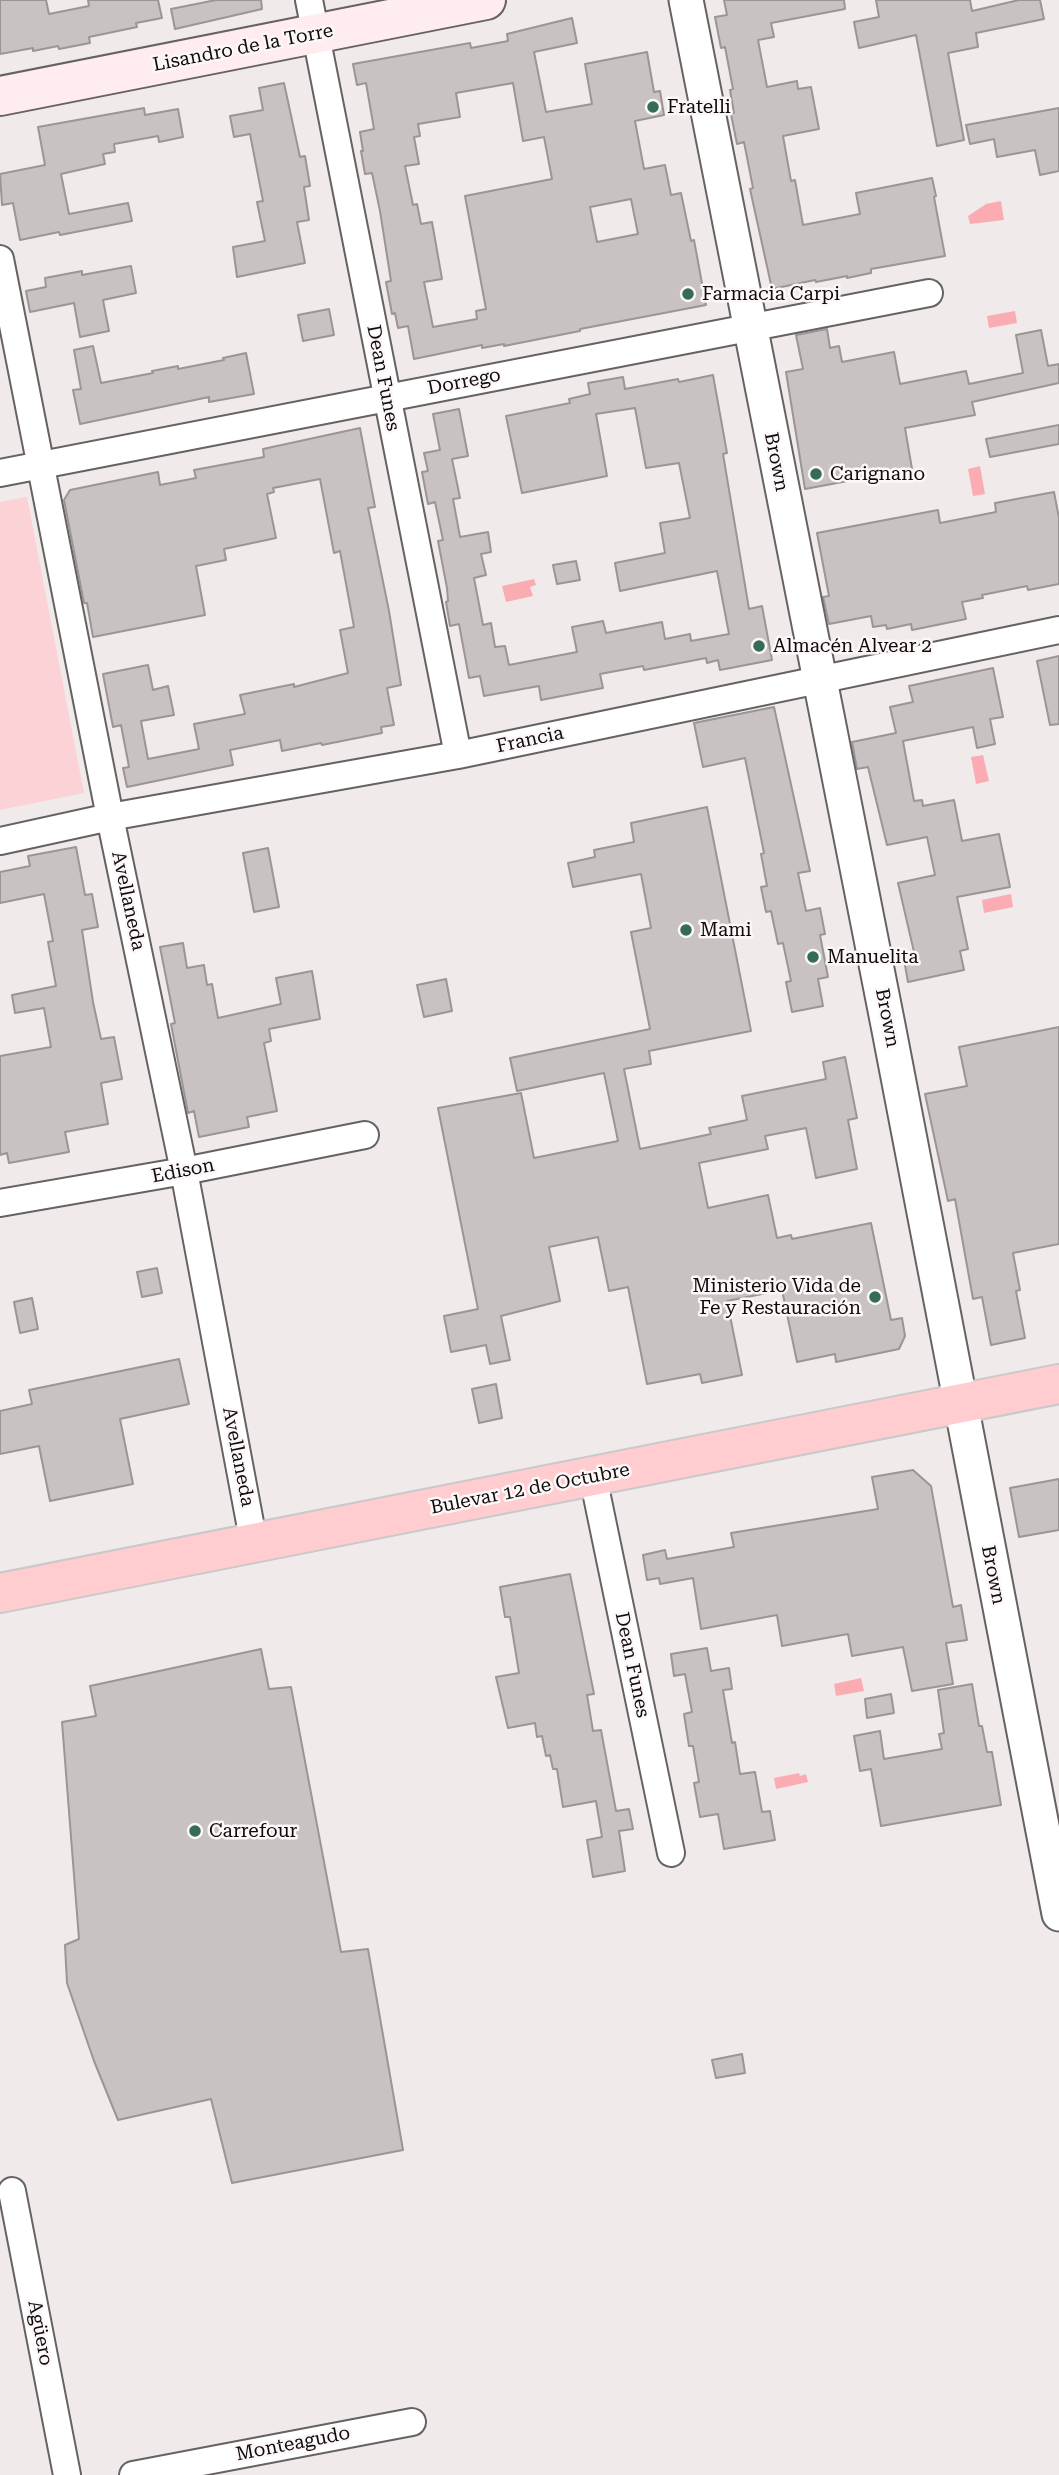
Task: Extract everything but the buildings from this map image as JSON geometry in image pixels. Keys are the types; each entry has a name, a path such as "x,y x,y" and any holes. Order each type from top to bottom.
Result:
{"highway":[{"name":"Bulevar 12 de Octubre","path":"0,1593 1059,1384"}],"main road":[{"name":"Lisandro de la Torre","path":"0,96 313,17 486,0"}],"street":[{"name":"Brown","path":"685,0 888,1025 960,1405 1049,1814 1059,1914"},
{"name":"Dean Funes","path":"313,17 458,755"},
{"name":"Avellaneda","path":"0,259 110,817 184,1171 254,1544"},
{"name":"Dorrego","path":"0,473 929,293"},
{"name":"Francia","path":"0,841 110,817 458,755 1059,630"},
{"name":"Edison","path":"0,1203 184,1171 365,1135"},
{"name":"Dean Funes","path":"593,1477 671,1853"},
{"name":"Agüero","path":"12,2191 67,2475"},
{"name":"Monteagudo","path":"133,2475 412,2422"}],"shaded area":[{"path":"1001,201 1004,220 970,224 968,216 986,204"},
{"path":"1015,311 1017,323 989,328 987,316"},
{"path":"980,466 985,494 973,496 968,469"},
{"path":"27,497 84,793 0,810 0,502"},
{"path":"534,579 536,585 530,587 533,596 506,602 502,586"},
{"path":"983,755 989,781 976,784 971,757"},
{"path":"1011,894 1013,907 984,913 982,900"},
{"path":"861,1678 864,1691 836,1696 834,1684"},
{"path":"799,1773 800,1776 806,1774 808,1782 776,1789 774,1778"}],"place":[{"name":"Fratelli","path":"653,107"},
{"name":"Farmacia Carpi","path":"688,294"},
{"name":"Carignano","path":"816,474"},
{"name":"Almacén Alvear 2","path":"759,646"},
{"name":"Mami","path":"686,930"},
{"name":"Manuelita","path":"813,957"},
{"name":"Ministerio Vida de Fe y Restauración","path":"875,1297"},
{"name":"Carrefour","path":"195,1831"}]}
